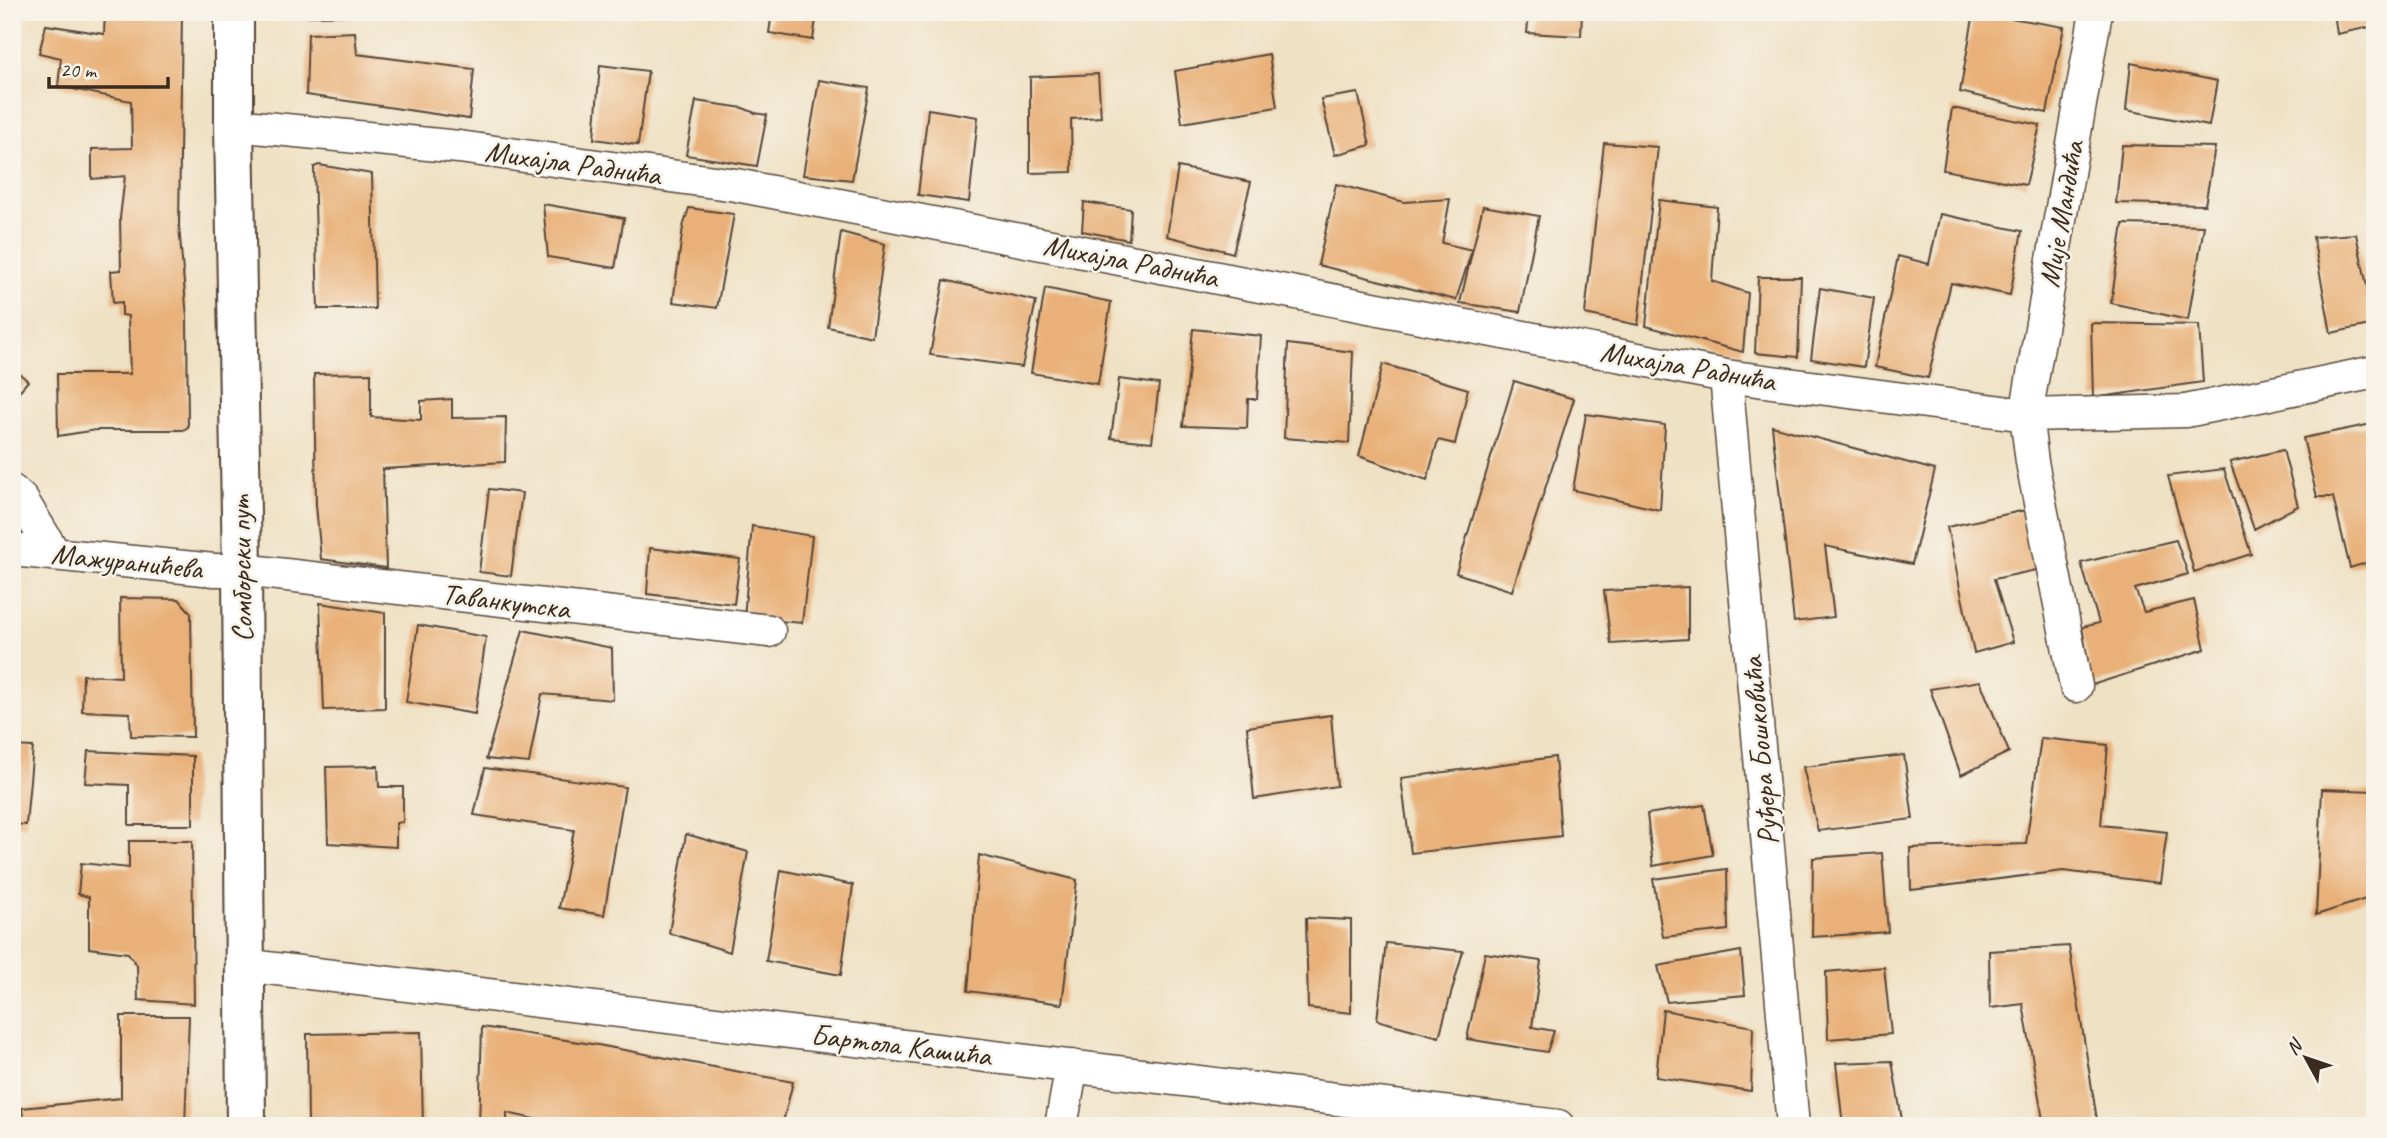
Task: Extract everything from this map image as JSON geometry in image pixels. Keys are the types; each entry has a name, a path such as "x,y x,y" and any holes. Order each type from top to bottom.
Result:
{"main road":[{"name":"Сомборски пут","path":"234,12 246,1126"}],"street":[{"name":"Мије Мандића","path":"2026,415 2096,12"},
{"name":"Михајла Раднића","path":"234,125 458,147 736,185 1726,376 2026,415 2186,411 2375,372"},
{"name":"Руђера Бошковића","path":"1726,376 1793,1126"},
{"path":"2026,415 2032,462 2076,686"},
{"path":"12,491 22,500 54,553"},
{"name":"Мажуранићева","path":"12,550 214,570 242,570"},
{"name":"Таванкутска","path":"242,570 769,631"},
{"name":"Бартола Кашића","path":"243,965 1072,1066 1516,1124 1558,1126"},
{"path":"1060,1126 1072,1066"}],"building":[{"path":"105,12 182,12 179,226 187,318 188,427 183,430 96,430 58,436 57,374 130,374 128,316 122,315 122,302 113,303 111,271 121,270 120,218 125,176 92,179 92,149 132,148 131,101 58,86 61,58 39,53 46,25 104,34"},
{"path":"306,12 367,12 367,15 306,16"},
{"path":"772,12 817,12 813,40 769,33"},
{"path":"1529,12 1582,12 1581,36 1527,33"},
{"path":"1974,12 2064,27 2047,113 1960,92"},
{"path":"2334,12 2375,12 2375,26 2337,34"},
{"path":"355,32 357,54 474,69 469,119 306,95 308,34"},
{"path":"1269,54 1277,107 1182,123 1175,71"},
{"path":"2131,63 2217,81 2209,126 2126,110"},
{"path":"600,65 648,71 638,145 594,139"},
{"path":"1098,74 1101,117 1071,119 1072,172 1030,173 1030,77"},
{"path":"819,80 869,88 852,180 803,175"},
{"path":"1358,93 1370,145 1335,155 1321,99"},
{"path":"696,101 743,108 767,115 757,166 686,155"},
{"path":"1952,108 2040,125 2026,185 1943,170"},
{"path":"928,109 978,117 969,202 918,195"},
{"path":"1604,143 1658,147 1638,325 1585,314"},
{"path":"2122,145 2215,147 2205,205 2116,203"},
{"path":"319,165 372,174 375,309 318,309 314,167"},
{"path":"1178,167 1251,182 1233,253 1167,236"},
{"path":"1336,184 1404,202 1450,199 1442,243 1472,250 1456,300 1318,265"},
{"path":"1659,200 1717,207 1712,281 1748,293 1743,352 1646,326"},
{"path":"1084,202 1131,209 1129,240 1082,231"},
{"path":"543,204 624,218 615,268 548,257"},
{"path":"1483,206 1539,216 1520,312 1460,303"},
{"path":"689,208 734,214 717,308 673,302 683,227"},
{"path":"1940,214 2022,231 2010,295 1951,283 1928,378 1875,367 1898,256 1929,264"},
{"path":"2123,224 2204,226 2188,320 2111,303"},
{"path":"841,232 885,244 872,337 828,327"},
{"path":"2356,234 2375,324 2331,333 2313,237"},
{"path":"1758,277 1801,277 1798,357 1755,353"},
{"path":"944,280 1036,301 1022,367 930,355"},
{"path":"1045,288 1111,302 1098,384 1031,373"},
{"path":"1820,288 1874,298 1864,367 1811,359"},
{"path":"2091,323 2199,325 2203,382 2093,398"},
{"path":"1193,329 1261,336 1257,399 1248,399 1247,428 1183,426"},
{"path":"1288,344 1353,352 1349,443 1284,438"},
{"path":"1383,364 1468,389 1455,444 1438,440 1427,480 1359,456"},
{"path":"12,367 28,381 12,400"},
{"path":"371,373 371,417 421,420 421,401 452,399 452,418 506,417 505,462 383,469 386,568 321,559 316,505 314,374"},
{"path":"1119,379 1159,384 1152,442 1111,438"},
{"path":"1514,381 1574,399 1512,591 1456,573"},
{"path":"1586,414 1665,425 1660,510 1573,490"},
{"path":"2372,424 2375,441 2375,560 2350,568 2333,497 2317,497 2303,438"},
{"path":"1772,426 1935,470 1912,564 1825,546 1834,617 1794,622"},
{"path":"2283,450 2298,506 2254,529 2230,462"},
{"path":"2224,469 2251,554 2194,572 2168,476"},
{"path":"489,489 522,493 511,576 479,572"},
{"path":"2026,510 2041,569 1994,579 2013,642 1974,653 1947,527"},
{"path":"752,526 812,536 802,623 744,618"},
{"path":"2176,540 2188,574 2135,589 2144,612 2194,600 2205,649 2092,685 2082,627 2099,623 2081,563"},
{"path":"650,548 740,559 734,604 647,594"},
{"path":"1688,587 1688,639 1611,644 1604,591"},
{"path":"120,598 179,599 191,613 193,737 131,736 130,713 82,711 83,675 121,677"},
{"path":"320,603 385,613 385,708 324,710"},
{"path":"418,625 486,637 475,714 406,702"},
{"path":"523,630 612,648 613,700 542,694 529,763 486,759"},
{"path":"1980,681 2009,752 1961,775 1930,689"},
{"path":"1331,715 1337,786 1254,799 1247,727"},
{"path":"2041,738 2108,745 2101,825 2167,832 2160,883 2063,871 1911,890 1910,848 2026,844"},
{"path":"12,746 33,747 26,825 12,824"},
{"path":"88,751 193,756 193,825 129,825 129,785 85,783"},
{"path":"1904,755 1913,819 1818,831 1803,767"},
{"path":"1555,757 1561,836 1411,853 1401,778"},
{"path":"378,766 379,787 403,787 403,822 396,823 396,847 328,843 326,767"},
{"path":"485,768 625,787 604,915 559,908 574,830 474,815"},
{"path":"2322,789 2375,791 2375,858 2369,898 2316,915"},
{"path":"1704,805 1713,855 1653,866 1647,814"},
{"path":"686,834 748,852 730,952 669,933"},
{"path":"129,841 192,841 194,1004 138,1000 137,965 128,953 89,948 89,897 78,894 81,863 129,868"},
{"path":"1882,853 1888,932 1812,937 1813,858"},
{"path":"979,855 1077,880 1062,1004 968,991"},
{"path":"1727,869 1728,930 1663,937 1653,879"},
{"path":"781,870 853,885 841,975 766,961"},
{"path":"1306,918 1351,920 1351,1013 1308,1008"},
{"path":"1386,943 1463,951 1439,1037 1377,1020"},
{"path":"2069,946 2098,1126 2044,1126 2023,1004 1990,1008 1989,951"},
{"path":"1741,951 1745,995 1667,1002 1658,966"},
{"path":"1485,953 1541,961 1532,1027 1554,1031 1547,1052 1467,1039"},
{"path":"1884,967 1891,1034 1828,1039 1826,972"},
{"path":"1663,1010 1753,1027 1751,1091 1656,1077"},
{"path":"121,1016 189,1016 185,1126 24,1126 22,1108 121,1098"},
{"path":"482,1027 598,1045 793,1082 782,1126 565,1126 507,1113 507,1126 479,1126"},
{"path":"421,1032 423,1126 308,1126 307,1034"},
{"path":"1892,1061 1902,1120 1843,1126 1836,1063"},
{"path":"875,1120 895,1125 895,1126 874,1126"}]}
